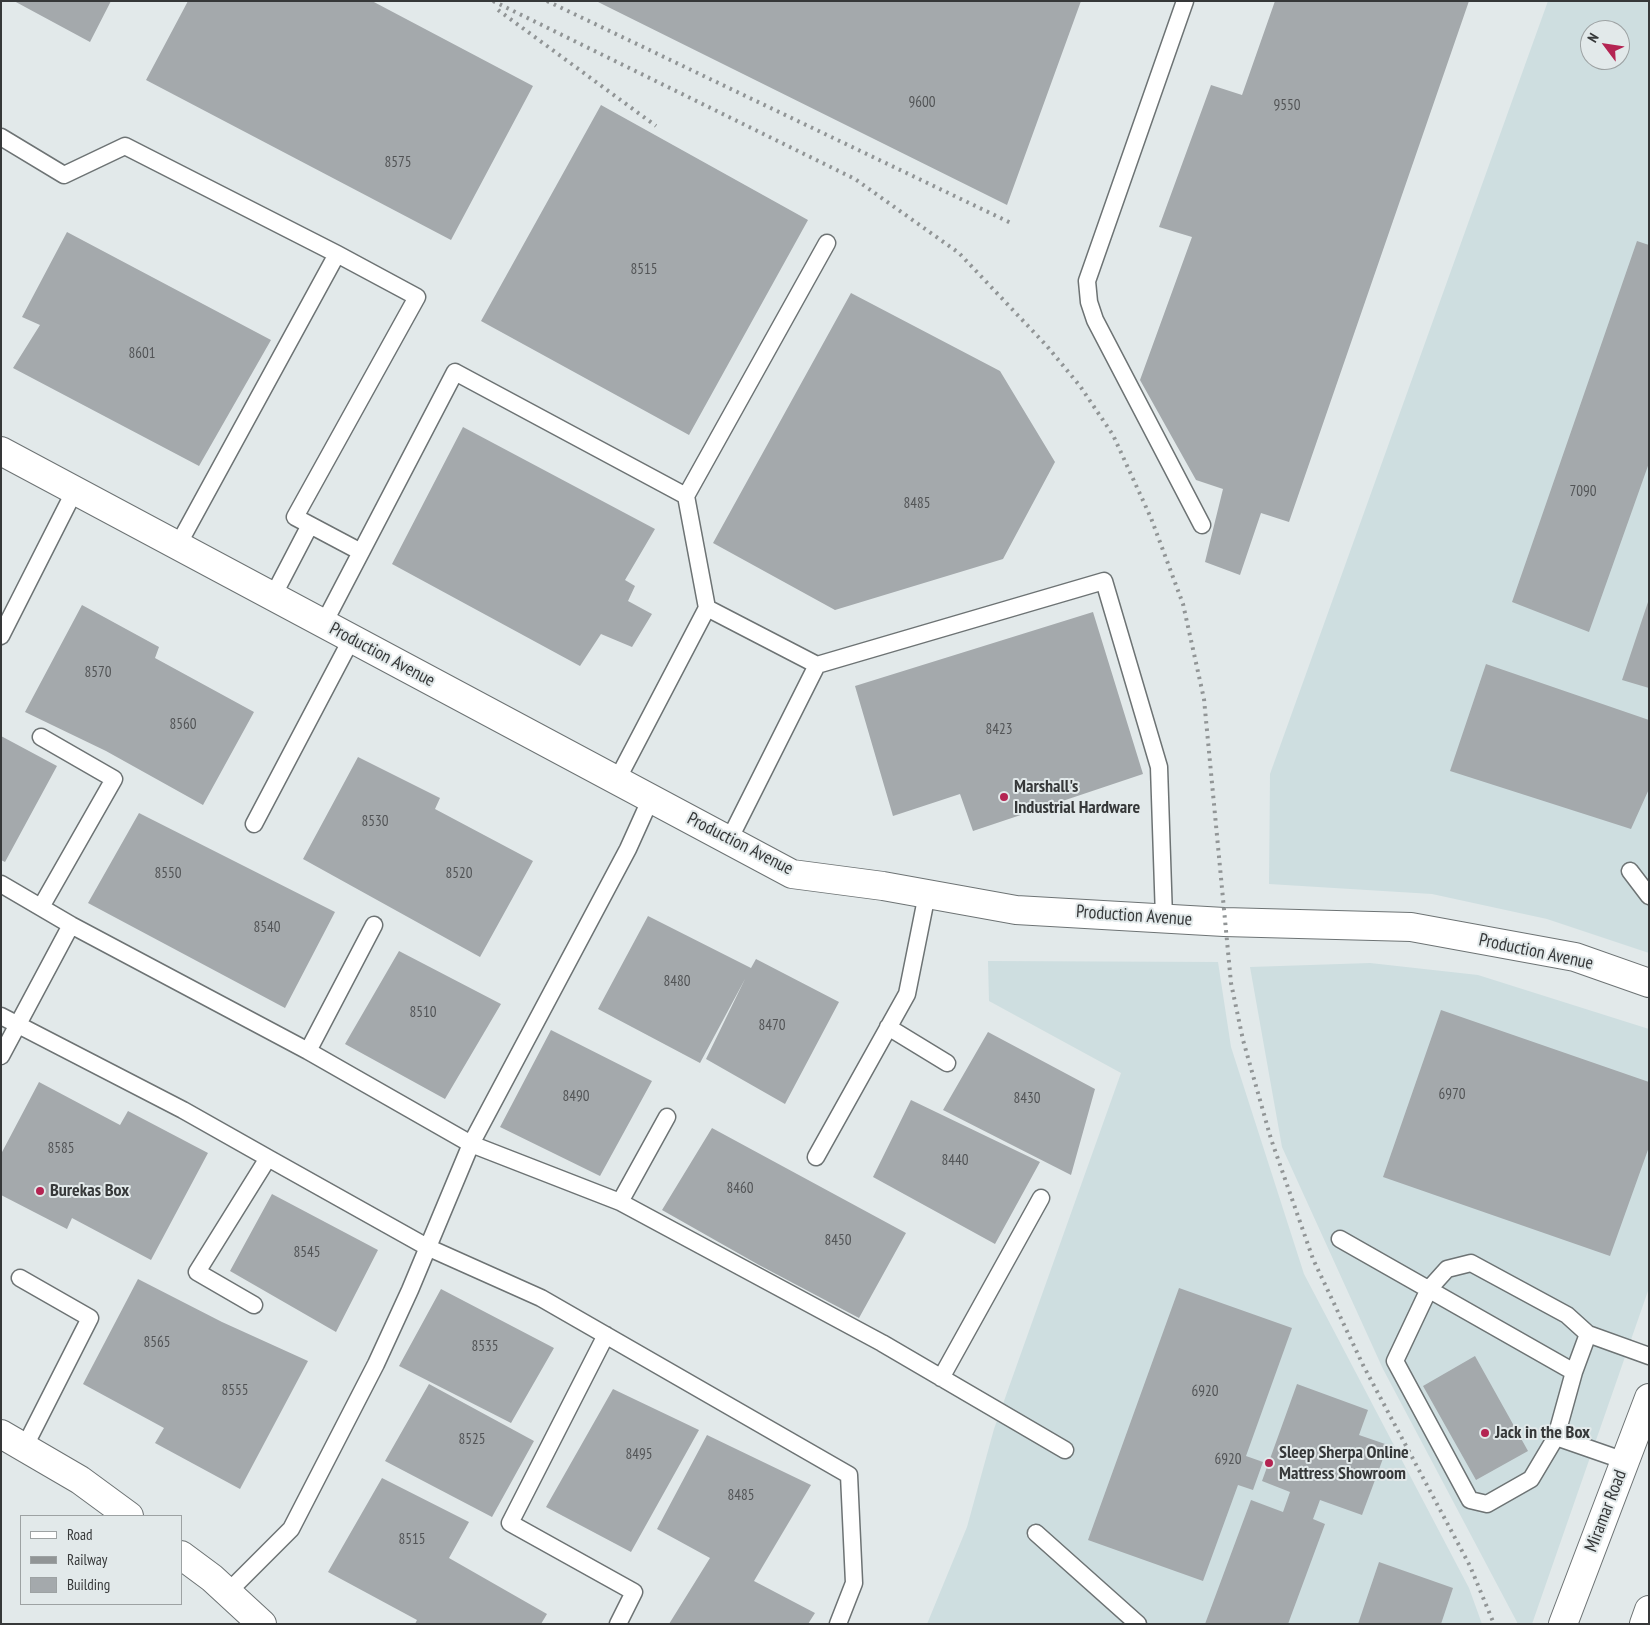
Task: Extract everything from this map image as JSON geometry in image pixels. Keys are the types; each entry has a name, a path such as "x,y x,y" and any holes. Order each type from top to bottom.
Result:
{"street":[{"name":"Production Avenue","path":"1,451 792,874 927,894 1016,910 1224,922 1411,927 1575,957 1649,983"},
{"name":"Miramar Road","path":"1563,1624 1649,1398"},
{"path":"1,1434 80,1480 128,1515"},
{"path":"182,1556 228,1592 262,1624"},
{"path":"1644,1624 1649,1610"}],"lane":[{"path":"1185,1 1087,281 1089,302 1095,320 1202,525"},
{"path":"1,137 64,175 125,146 337,254 416,297 295,517 361,552"},
{"path":"617,780 707,608 686,496 827,243"},
{"path":"178,545 337,254"},
{"path":"324,624 455,372 686,496"},
{"path":"1,636 75,490"},
{"path":"273,596 310,525"},
{"path":"707,608 818,665 1104,581 1159,768 1164,918"},
{"path":"254,824 352,638"},
{"path":"729,840 818,665"},
{"path":"41,737 114,779 41,907"},
{"path":"228,1592 291,1528 376,1364 410,1290 471,1144 628,849 651,798"},
{"path":"1630,871 1649,896"},
{"path":"1,884 71,925 308,1051 471,1144 620,1202 941,1378 1065,1450"},
{"path":"816,1157 907,994 927,894"},
{"path":"1,1056 71,925"},
{"path":"308,1051 374,925"},
{"path":"1,1016 183,1110 427,1247 541,1298 850,1475 854,1584 838,1624"},
{"path":"888,1027 947,1063"},
{"path":"620,1202 667,1117"},
{"path":"254,1304 197,1272 268,1158"},
{"path":"941,1378 1041,1198"},
{"path":"1340,1238 1574,1372"},
{"path":"1588,1334 1574,1372 1556,1437 1531,1479 1488,1504 1470,1500 1395,1361 1429,1289 1447,1269 1471,1263 1568,1315 1588,1334 1649,1356"},
{"path":"20,1278 90,1318 24,1448"},
{"path":"606,1335 510,1524 634,1592 618,1624"},
{"path":"1556,1437 1625,1461"},
{"path":"1036,1533 1138,1624"}],"shaded area":[{"path":"1548,1 1649,1 1649,953 1547,919 1432,894 1269,884 1270,774"},
{"path":"988,961 1218,962 1231,1047 1304,1274 1469,1588 1482,1624 927,1624 967,1527 994,1429 1121,1073 989,1001"},
{"path":"1370,963 1478,975 1649,1029 1649,1288 1532,1624 1518,1624 1383,1369 1282,1147 1250,967"}],"building":[{"path":"14,1 111,1 90,42"},
{"path":"188,1 372,1 533,86 451,240 146,80"},
{"path":"596,1 1081,1 1007,205"},
{"path":"1275,1 1469,1 1289,522 1261,513 1240,575 1205,562 1223,489 1196,480 1140,380 1192,237 1159,227 1211,85 1242,95"},
{"path":"601,105 808,220 689,435 481,321"},
{"path":"67,232 271,340 199,466 13,368 40,325 22,317"},
{"path":"1637,241 1649,245 1649,463 1589,632 1512,602"},
{"path":"851,293 1000,371 1055,462 1003,559 835,610 713,543"},
{"path":"463,427 655,529 625,580 635,586 628,601 652,614 632,647 601,634 580,666 392,564"},
{"path":"1649,602 1649,688 1622,680"},
{"path":"82,605 159,647 155,658 254,712 203,805 106,751 25,712"},
{"path":"1093,612 1143,774 973,831 960,794 893,816 855,686"},
{"path":"1486,664 1649,720 1649,789 1631,829 1450,771"},
{"path":"1,736 57,766 5,862 1,860"},
{"path":"358,757 440,798 435,809 533,861 480,957 303,859"},
{"path":"139,813 335,912 285,1008 88,903"},
{"path":"648,916 751,968 756,959 839,1002 785,1104 706,1059 745,979 700,1063 598,1009"},
{"path":"399,951 501,1004 445,1099 345,1044"},
{"path":"1441,1010 1649,1082 1649,1147 1610,1256 1383,1177"},
{"path":"551,1030 652,1081 600,1176 500,1127"},
{"path":"988,1032 1095,1089 1071,1175 943,1110"},
{"path":"39,1082 120,1125 128,1111 208,1153 151,1260 72,1218 67,1229 1,1195 1,1154"},
{"path":"911,1100 1040,1162 995,1244 873,1177"},
{"path":"712,1128 906,1233 859,1318 759,1265 662,1210"},
{"path":"272,1194 378,1250 336,1332 230,1271"},
{"path":"138,1279 222,1322 308,1361 240,1489 155,1443 164,1428 83,1384"},
{"path":"1179,1288 1292,1328 1246,1456 1263,1462 1253,1490 1238,1485 1203,1581 1088,1540"},
{"path":"441,1289 554,1348 511,1423 399,1366"},
{"path":"1475,1356 1528,1451 1476,1480 1423,1386"},
{"path":"429,1384 534,1441 492,1517 385,1461"},
{"path":"1297,1384 1368,1410 1359,1435 1388,1445 1362,1515 1320,1500 1313,1519 1325,1524 1288,1624 1205,1624 1251,1500 1283,1512 1290,1492 1262,1481"},
{"path":"613,1389 699,1430 631,1552 546,1507"},
{"path":"707,1435 811,1485 754,1581 815,1613 808,1624 669,1624 710,1558 657,1529"},
{"path":"382,1478 469,1522 449,1558 547,1614 541,1624 415,1624 417,1620 328,1572"},
{"path":"1379,1562 1453,1588 1441,1624 1358,1624"}],"railway":[{"path":"493,1 855,179 959,253 1046,345 1080,386 1113,435 1151,518 1183,604 1204,699 1231,983 1243,1040 1271,1139 1313,1259 1363,1365 1470,1566 1494,1624"},
{"path":"547,1 1011,223"},
{"path":"498,10 656,126"}],"place":[{"name":"Marshall's Industrial Hardware","path":"1004,797"},
{"name":"Burekas Box","path":"40,1191"},
{"name":"Jack in the Box","path":"1485,1433"},
{"name":"Sleep Sherpa Online Mattress Showroom","path":"1269,1463"}]}
